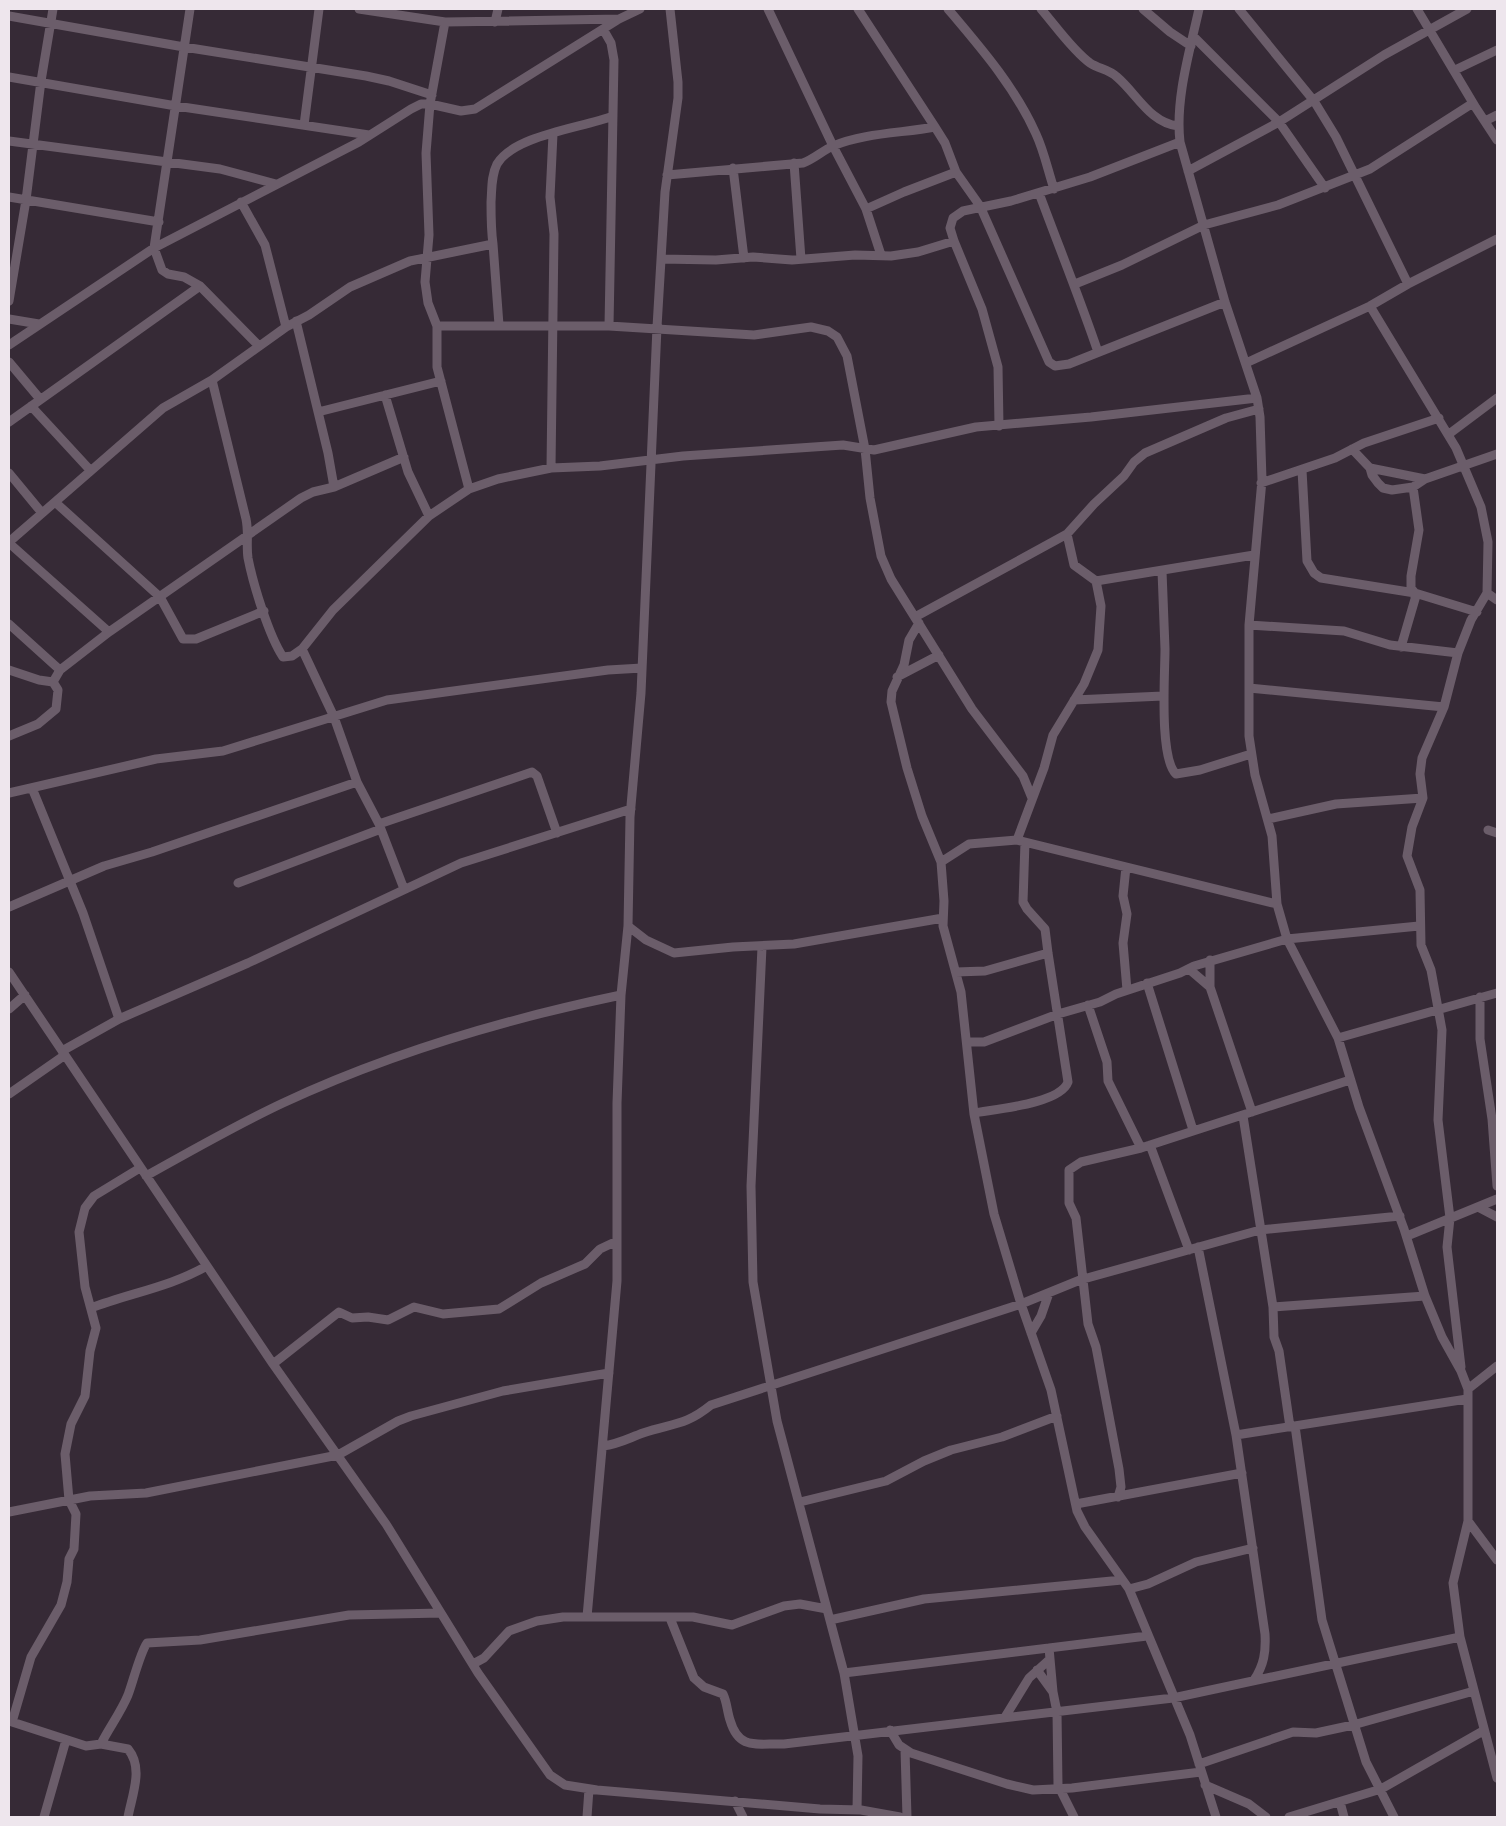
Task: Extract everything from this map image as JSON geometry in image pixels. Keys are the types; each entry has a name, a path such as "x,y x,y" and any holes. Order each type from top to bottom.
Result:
{"street":[{"path":"9,301 26,200 40,82 54,9"},
{"path":"190,9 154,248 162,270 168,274 184,277 200,286 259,346"},
{"path":"304,125 319,9"},
{"path":"359,9 445,22 619,19"},
{"path":"495,22 498,9"},
{"path":"9,16 390,81 431,100 461,111 475,109 619,19 640,9"},
{"path":"588,1617 617,1282 618,1103 622,995 628,926 631,809 642,668 661,259 667,175 674,135 678,82 670,9"},
{"path":"768,9 833,146 866,209 881,255"},
{"path":"858,9 945,143 956,172 980,206 1049,362 1056,366 1069,364 1225,302"},
{"path":"948,9 989,55 1018,99 1037,136 1054,189"},
{"path":"1041,9 1091,63 1106,68 1118,78 1153,116 1169,126 1178,126"},
{"path":"1143,9 1176,37 1193,42 1279,122 1325,188"},
{"path":"1199,9 1178,126 1180,142 1225,302 1246,363 1259,409 1262,443 1261,484 1249,625 1249,736 1255,776 1272,836 1278,904 1288,939 1338,1038 1350,1080 1407,1236 1425,1296 1442,1337 1461,1371"},
{"path":"1240,9 1314,101 1336,137 1408,284"},
{"path":"1417,9 1430,27 1497,140"},
{"path":"1188,171 1279,122 1430,27 1467,9"},
{"path":"445,22 431,100 426,153 429,183 428,258 425,282 428,302 437,326 436,350 441,381 469,489"},
{"path":"603,30 612,49 613,116 609,326"},
{"path":"1455,70 1497,50"},
{"path":"9,77 176,106 370,135"},
{"path":"9,345 154,248 370,135 411,109 431,100"},
{"path":"1075,284 1122,265 1204,225 1278,205 1354,176 1385,161 1473,102"},
{"path":"1485,121 1497,115"},
{"path":"499,325 491,221 492,180 498,164 511,150 526,141 593,124 613,116"},
{"path":"667,175 794,163 816,158 833,146 875,135 935,127"},
{"path":"551,468 554,234 550,197 553,134"},
{"path":"9,141 220,169 276,184"},
{"path":"999,426 998,367 982,309 950,228 953,218 963,211 1040,193 1090,177 1180,142"},
{"path":"794,163 801,259"},
{"path":"733,168 744,258"},
{"path":"866,209 956,172"},
{"path":"1040,193 1068,271 1075,284 1098,352"},
{"path":"9,197 159,222"},
{"path":"241,202 265,244 286,327"},
{"path":"1246,363 1370,306 1408,284 1497,239"},
{"path":"661,259 801,259 881,255 918,252 954,241"},
{"path":"109,632 9,542 163,408 212,380 286,327 357,284 410,261 493,244"},
{"path":"9,422 200,286"},
{"path":"1370,306 1449,434 1481,507 1493,541 1487,593 1458,653 1444,707 1422,758 1420,774 1423,798 1412,827 1407,856 1420,890 1419,926 1421,945 1430,970 1442,1030 1438,1120 1450,1218 1447,1247 1461,1371 1468,1394 1468,1521 1453,1583 1460,1637 1497,1778"},
{"path":"9,319 39,324"},
{"path":"296,321 334,487"},
{"path":"437,326 657,327 711,334 754,335 811,327 828,330 837,337 844,346 847,356 865,449 870,498 881,556 891,579 938,655 972,708 1023,776 1032,798"},
{"path":"9,362 40,399"},
{"path":"212,380 249,534 248,557 254,585 283,658 292,656 302,649 333,610 429,516 469,489 498,479 551,468 600,466 652,459 843,445 874,450 976,427 1257,398"},
{"path":"318,412 441,381"},
{"path":"385,395 408,472 429,516"},
{"path":"1449,434 1497,398"},
{"path":"32,406 90,470"},
{"path":"1216,1817 1190,1735 1128,1589 1085,1527 1076,1504 1051,1390 1021,1304 994,1214 974,1113 961,992 943,918 944,901 941,862 922,816 904,759 891,702 897,678 904,665 909,640 917,620 1067,534 1094,504 1124,476 1134,462 1146,453 1226,418 1259,409"},
{"path":"1261,484 1439,418"},
{"path":"1352,449 1370,468 1372,475 1383,488 1403,490 1425,479 1497,454"},
{"path":"53,682 60,670 109,632 301,498 313,492 334,487 404,457"},
{"path":"1370,468 1425,479"},
{"path":"1302,470 1308,561 1314,573 1321,578 1415,593 1477,612"},
{"path":"9,473 42,513"},
{"path":"1414,486 1419,530 1411,576 1411,588 1415,593"},
{"path":"55,502 160,596 183,639 190,640 264,611"},
{"path":"974,1113 1026,1104 1054,1096 1065,1088 1068,1079 1045,929 1023,902 1021,841 1032,798 1053,736 1088,676 1098,650 1101,606 1096,581 1074,565 1067,534"},
{"path":"1096,581 1254,556"},
{"path":"1162,571 1165,650 1163,696 1170,764 1176,774 1200,770 1251,754"},
{"path":"1401,646 1415,593"},
{"path":"1487,593 1497,600"},
{"path":"9,624 60,670"},
{"path":"1249,625 1344,631 1401,646 1458,653"},
{"path":"302,649 334,717 356,782 380,827 404,889"},
{"path":"897,678 938,655"},
{"path":"9,793 156,759 222,751 387,700 608,670 642,668"},
{"path":"9,670 39,680 53,682 58,690 56,709 38,724 9,736"},
{"path":"1249,688 1444,707"},
{"path":"1074,700 1163,696"},
{"path":"238,883 380,827 532,772 537,776 556,833"},
{"path":"9,907 104,866 152,852 356,782"},
{"path":"32,788 70,880 118,1019"},
{"path":"1268,819 1336,804 1423,798"},
{"path":"9,1094 64,1053 118,1019 248,963 461,864 631,809"},
{"path":"941,862 969,844 1021,841 1278,904"},
{"path":"1126,867 1124,896 1127,914 1123,942 1127,990"},
{"path":"628,926 646,940 674,954 733,947 794,944 943,918"},
{"path":"967,1042 984,1042 1210,960 1288,939 1419,926"},
{"path":"762,946 751,1186 753,1282 777,1421 844,1673 858,1756 857,1810"},
{"path":"956,972 985,971 1048,953"},
{"path":"1210,960 1210,987 1252,1112"},
{"path":"1189,969 1210,987"},
{"path":"9,972 273,1364 386,1524 473,1664 550,1775 565,1785 589,1789 820,1809 857,1810 875,1815 900,1817"},
{"path":"1147,983 1193,1130"},
{"path":"1338,1038 1438,1008 1497,993"},
{"path":"9,1009 25,995"},
{"path":"128,1817 137,1768 135,1757 128,1748 101,1744 86,1746 10,1721 31,1657 61,1605 67,1582 69,1559 74,1548 76,1514 69,1500 65,1454 71,1424 85,1396 90,1351 96,1328 85,1287 80,1232 85,1208 94,1196 283,1103 367,1068 553,1010 622,995"},
{"path":"1480,997 1480,1039 1492,1119 1497,1186"},
{"path":"1088,1005 1107,1062 1108,1081 1145,1147 1194,1249 1236,1435 1265,1634 1265,1656 1261,1670 1254,1680"},
{"path":"1118,1496 1121,1487 1119,1469 1096,1347 1088,1324 1076,1218 1069,1203 1069,1170 1081,1162 1145,1147 1350,1080"},
{"path":"1243,1116 1273,1307 1274,1337 1279,1351 1293,1427 1322,1620 1334,1664 1366,1762 1394,1817"},
{"path":"1407,1236 1497,1199"},
{"path":"1478,1207 1497,1217"},
{"path":"603,1446 618,1444 644,1433 689,1420 711,1405 1021,1304 1083,1280 1260,1230 1400,1216"},
{"path":"273,1364 339,1312 352,1318 368,1317 380,1320 394,1317 414,1307 443,1314 499,1309 541,1283 585,1264 600,1249 617,1241"},
{"path":"91,1308 188,1277 207,1266"},
{"path":"1031,1333 1041,1316 1049,1293"},
{"path":"1273,1307 1425,1296"},
{"path":"1236,1435 1293,1427 1468,1394 1497,1366"},
{"path":"9,1512 90,1496 146,1494 338,1455 398,1421 411,1416 503,1391 609,1373"},
{"path":"800,1502 886,1481 924,1461 951,1450 1002,1436 1057,1416"},
{"path":"1076,1504 1242,1473"},
{"path":"1468,1521 1497,1560"},
{"path":"1128,1589 1148,1584 1196,1562 1253,1548"},
{"path":"830,1620 924,1599 1122,1580"},
{"path":"809,1605 821,1590"},
{"path":"473,1664 484,1658 509,1631 518,1627 563,1617 693,1617 732,1625 784,1606 809,1605 827,1609"},
{"path":"101,1744 127,1698 141,1660 143,1649 147,1643 200,1640 349,1616 441,1613"},
{"path":"670,1618 694,1678 704,1687 723,1694 732,1725 741,1741 784,1744 855,1734 1173,1698 1460,1637"},
{"path":"844,1673 1147,1636"},
{"path":"1049,1648 1057,1712 1059,1788 1074,1817"},
{"path":"1265,1656 1273,1678"},
{"path":"1005,1717 1029,1678 1040,1674 1050,1659"},
{"path":"1040,1674 1053,1692"},
{"path":"890,1730 905,1750 1007,1784 1033,1790 1200,1768 1293,1732 1316,1733 1353,1725 1474,1690"},
{"path":"1289,1817 1381,1789 1483,1730"},
{"path":"44,1817 66,1740"},
{"path":"905,1750 907,1817"},
{"path":"1205,1785 1249,1804 1266,1817"},
{"path":"587,1817 589,1789"},
{"path":"735,1801 743,1817"},
{"path":"1340,1802 1344,1817"}]}
